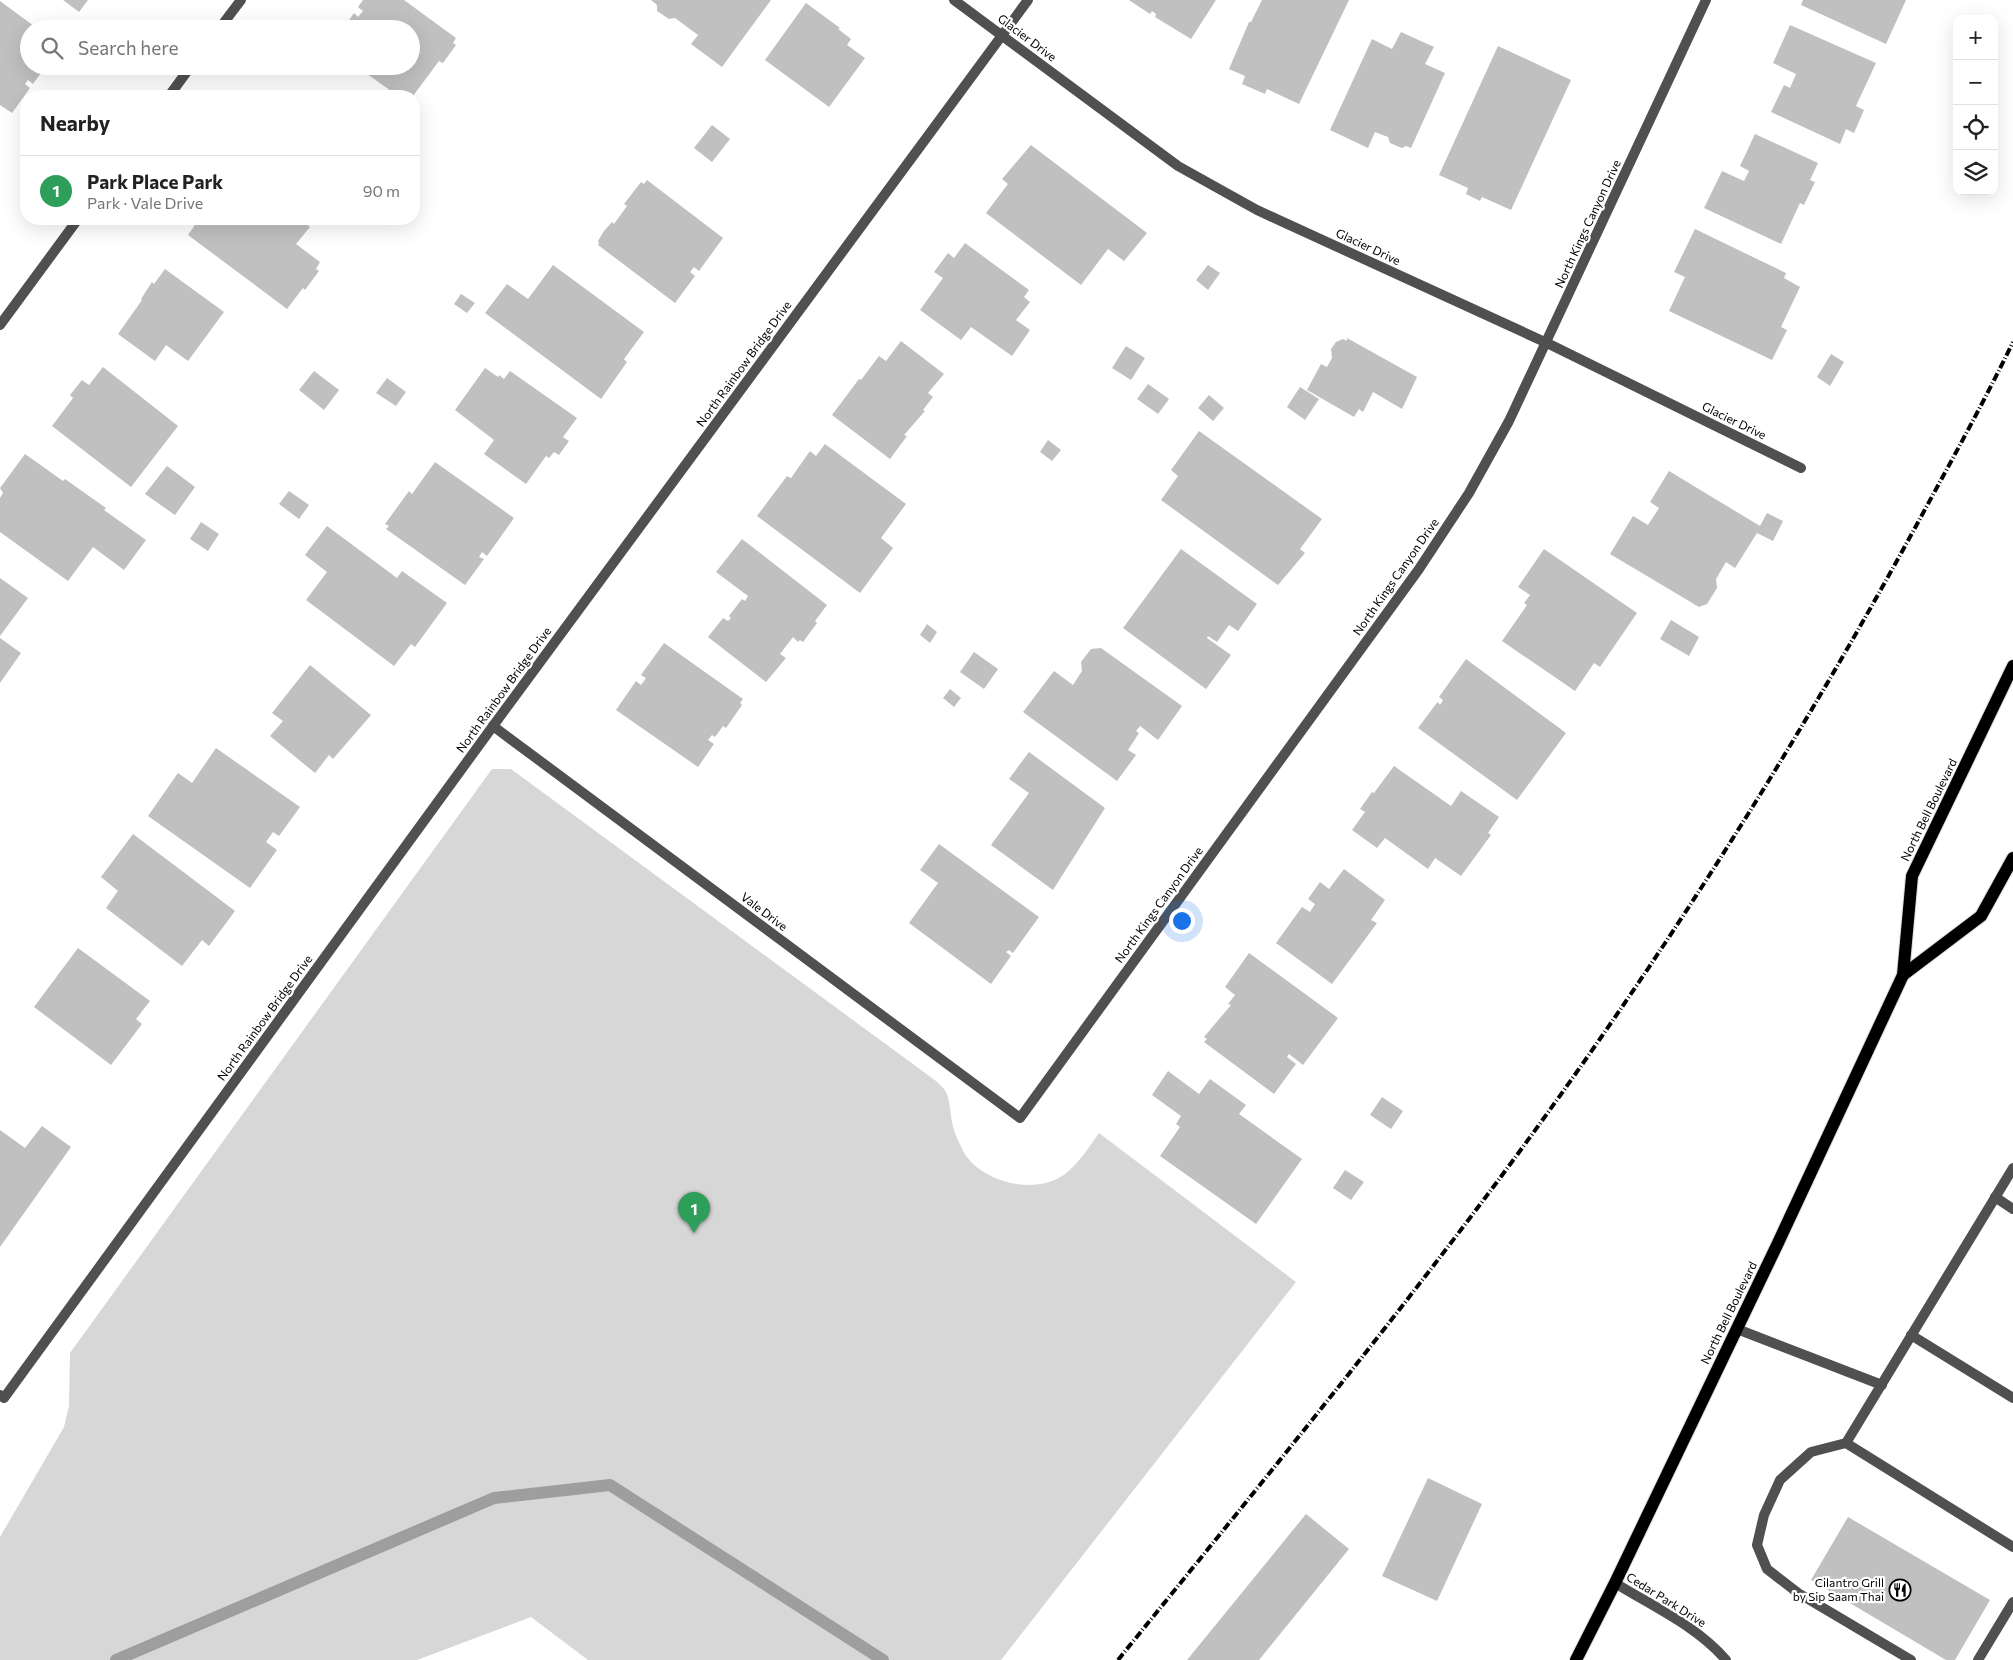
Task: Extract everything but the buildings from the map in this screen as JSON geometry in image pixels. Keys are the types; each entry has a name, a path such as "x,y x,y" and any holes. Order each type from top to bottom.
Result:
{"main road":[{"name":"North Bell Boulevard","path":"1576,1660 1778,1244 1903,975 1912,876 2013,666"},
{"name":"North Bell Boulevard","path":"1903,975 1982,916 2013,858"}],"street":[{"path":"226,20 241,0"},
{"name":"Glacier Drive","path":"954,0 1178,166 1257,210 1547,343 1801,468"},
{"name":"North Rainbow Bridge Drive","path":"2,1397 1028,0"},
{"name":"North Kings Canyon Drive","path":"1020,1118 1420,569 1469,492 1509,421 1547,343 1706,0"},
{"path":"174,90 185,75"},
{"path":"0,324 74,225"},
{"name":"Vale Drive","path":"493,726 1020,1118"},
{"path":"1911,1660 1798,1593 1767,1569 1757,1545 1764,1515 1780,1480 1811,1452 1846,1443 2013,1168"},
{"path":"1995,1197 2013,1209"},
{"path":"1737,1329 1882,1385"},
{"path":"1912,1335 2013,1398"},
{"path":"1846,1443 2013,1547"},
{"name":"Cedar Park Drive","path":"1615,1583 1696,1632 1726,1660"},
{"path":"1978,1660 2013,1602"}],"shaded area":[{"path":"492,769 511,769 936,1081 946,1092 954,1130 963,1151 971,1162 982,1171 1010,1183 1025,1185 1053,1181 1075,1165 1099,1133 1296,1282 1001,1660 588,1660 531,1617 417,1660 0,1660 0,1537 64,1427 69,1406 70,1353"}],"waterway":[{"path":"116,1660 494,1498 610,1485 883,1660"}],"railway":[{"path":"1118,1660 1310,1423 1404,1303 1497,1182 1610,1024 1718,862 1820,695 1916,526 2013,342"}],"place":[{"name":"Park Place Park","path":"694,1233"},
{"name":"Cilantro Grill by Sip Saam Thai","path":"1900,1590"}]}
